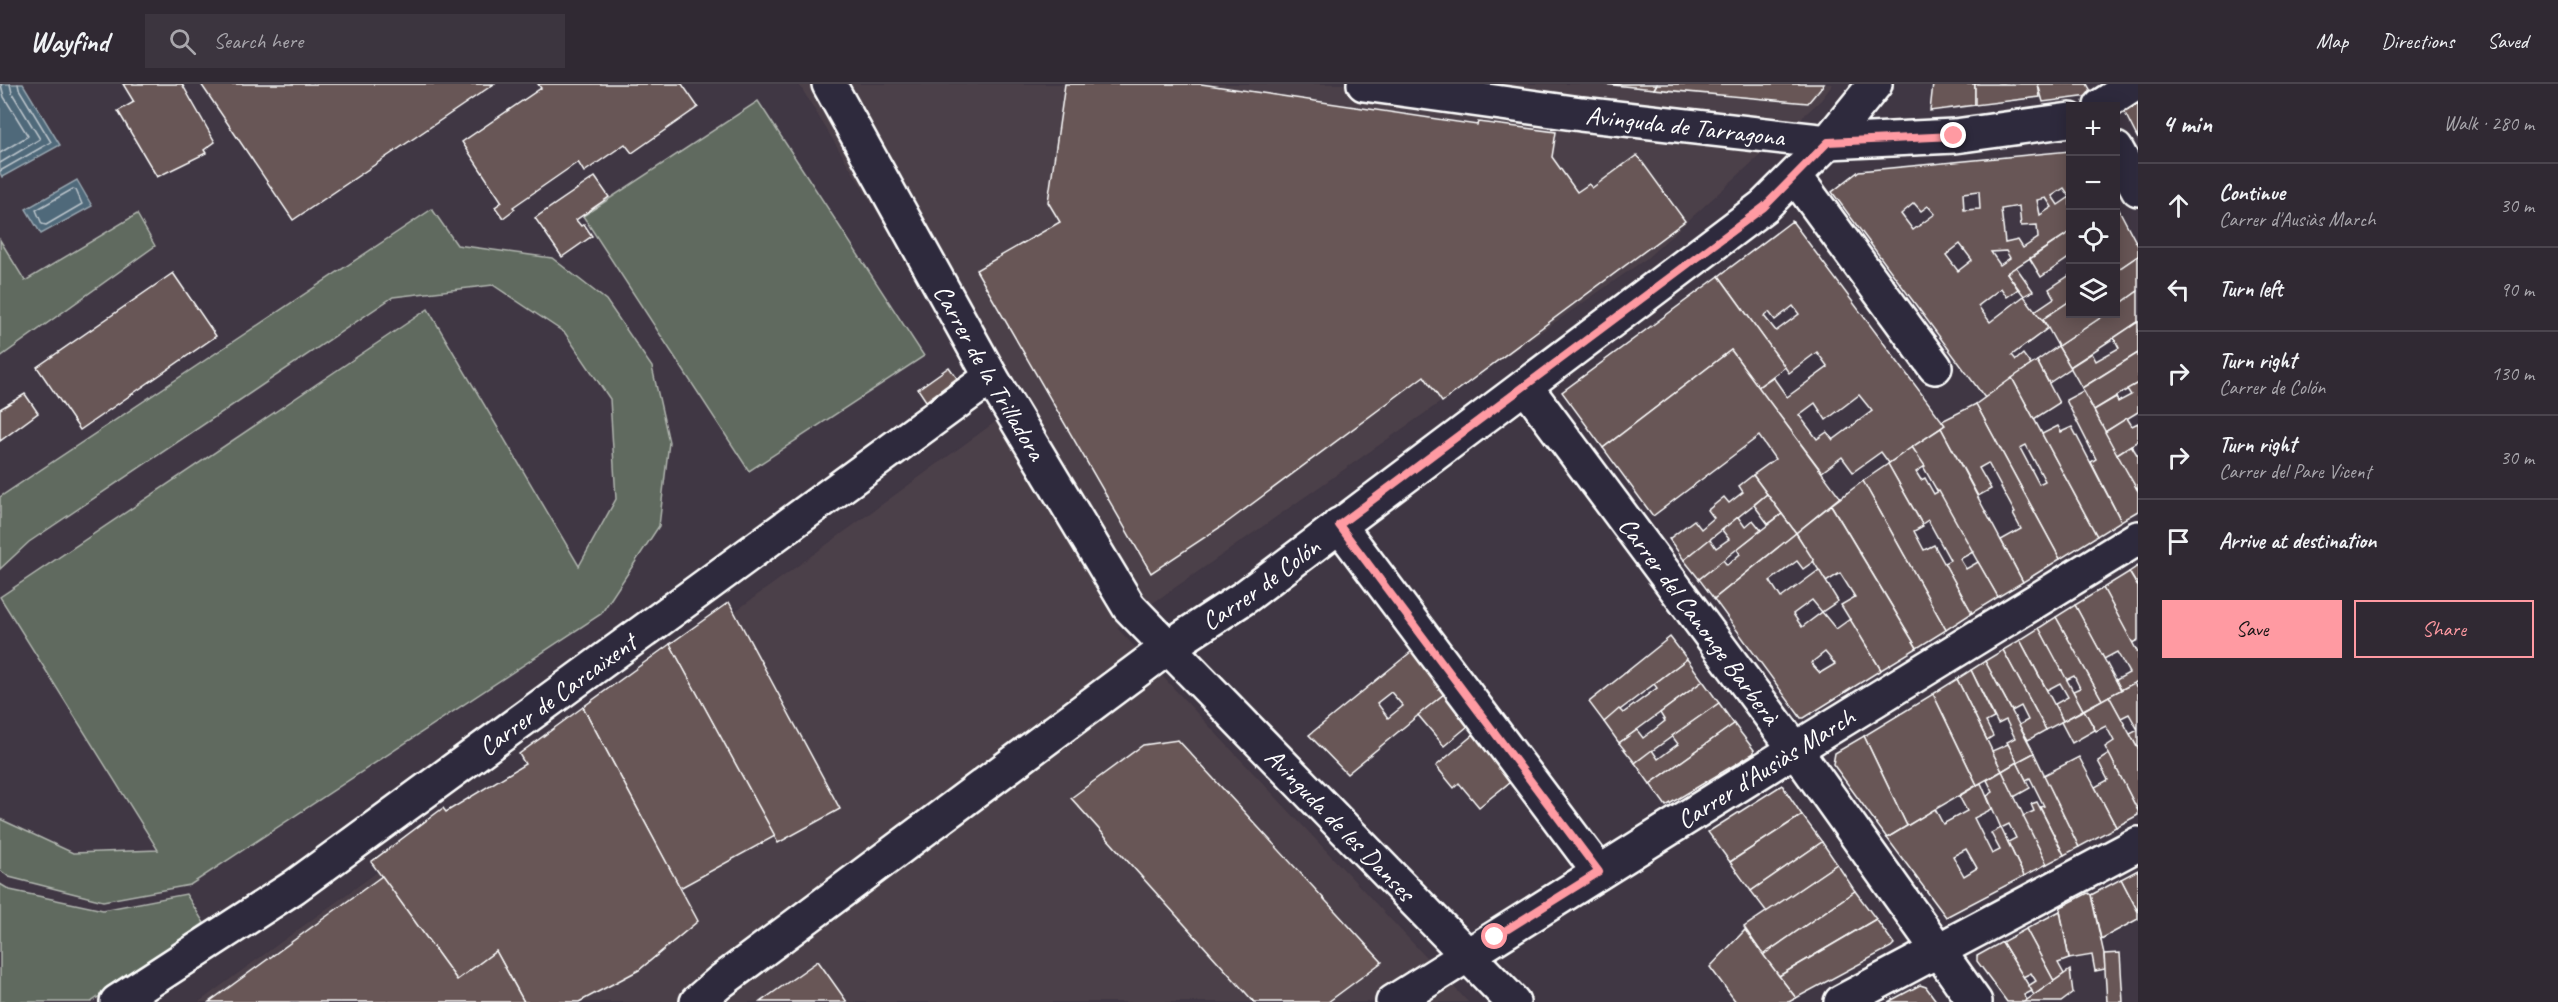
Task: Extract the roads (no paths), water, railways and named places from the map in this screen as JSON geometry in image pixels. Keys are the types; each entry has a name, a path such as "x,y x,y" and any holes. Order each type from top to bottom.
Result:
{"street":[{"name":"Carrer de la Trilladora","path":"829,84 991,377 1129,607 1170,646"},
{"name":"Avinguda de Tarragona","path":"1364,84 1490,94 1828,142 1954,136 2066,121"},
{"name":"Carrer de Colón","path":"698,1002 720,982 1170,646 1245,597 1764,207 1828,142 1875,84"},
{"path":"2107,102 2135,84"},
{"path":"2119,156 2138,189"},
{"path":"1795,176 1935,367"},
{"name":"Carrer de Carcaixent","path":"117,1002 294,887 991,377"},
{"name":"Carrer del Canonge Barberà","path":"1526,387 1795,749 1975,1002"},
{"path":"1339,525 1599,872"},
{"name":"Carrer d'Ausiàs March","path":"1393,1002 1795,749 2138,538"},
{"name":"Avinguda de les Danses","path":"1170,646 1466,956 1513,1002"},
{"path":"1840,1002 2138,844"}],"water":[{"path":"0,84 23,84 60,145 2,177 0,173"},
{"path":"77,180 92,206 41,234 26,209"}]}
